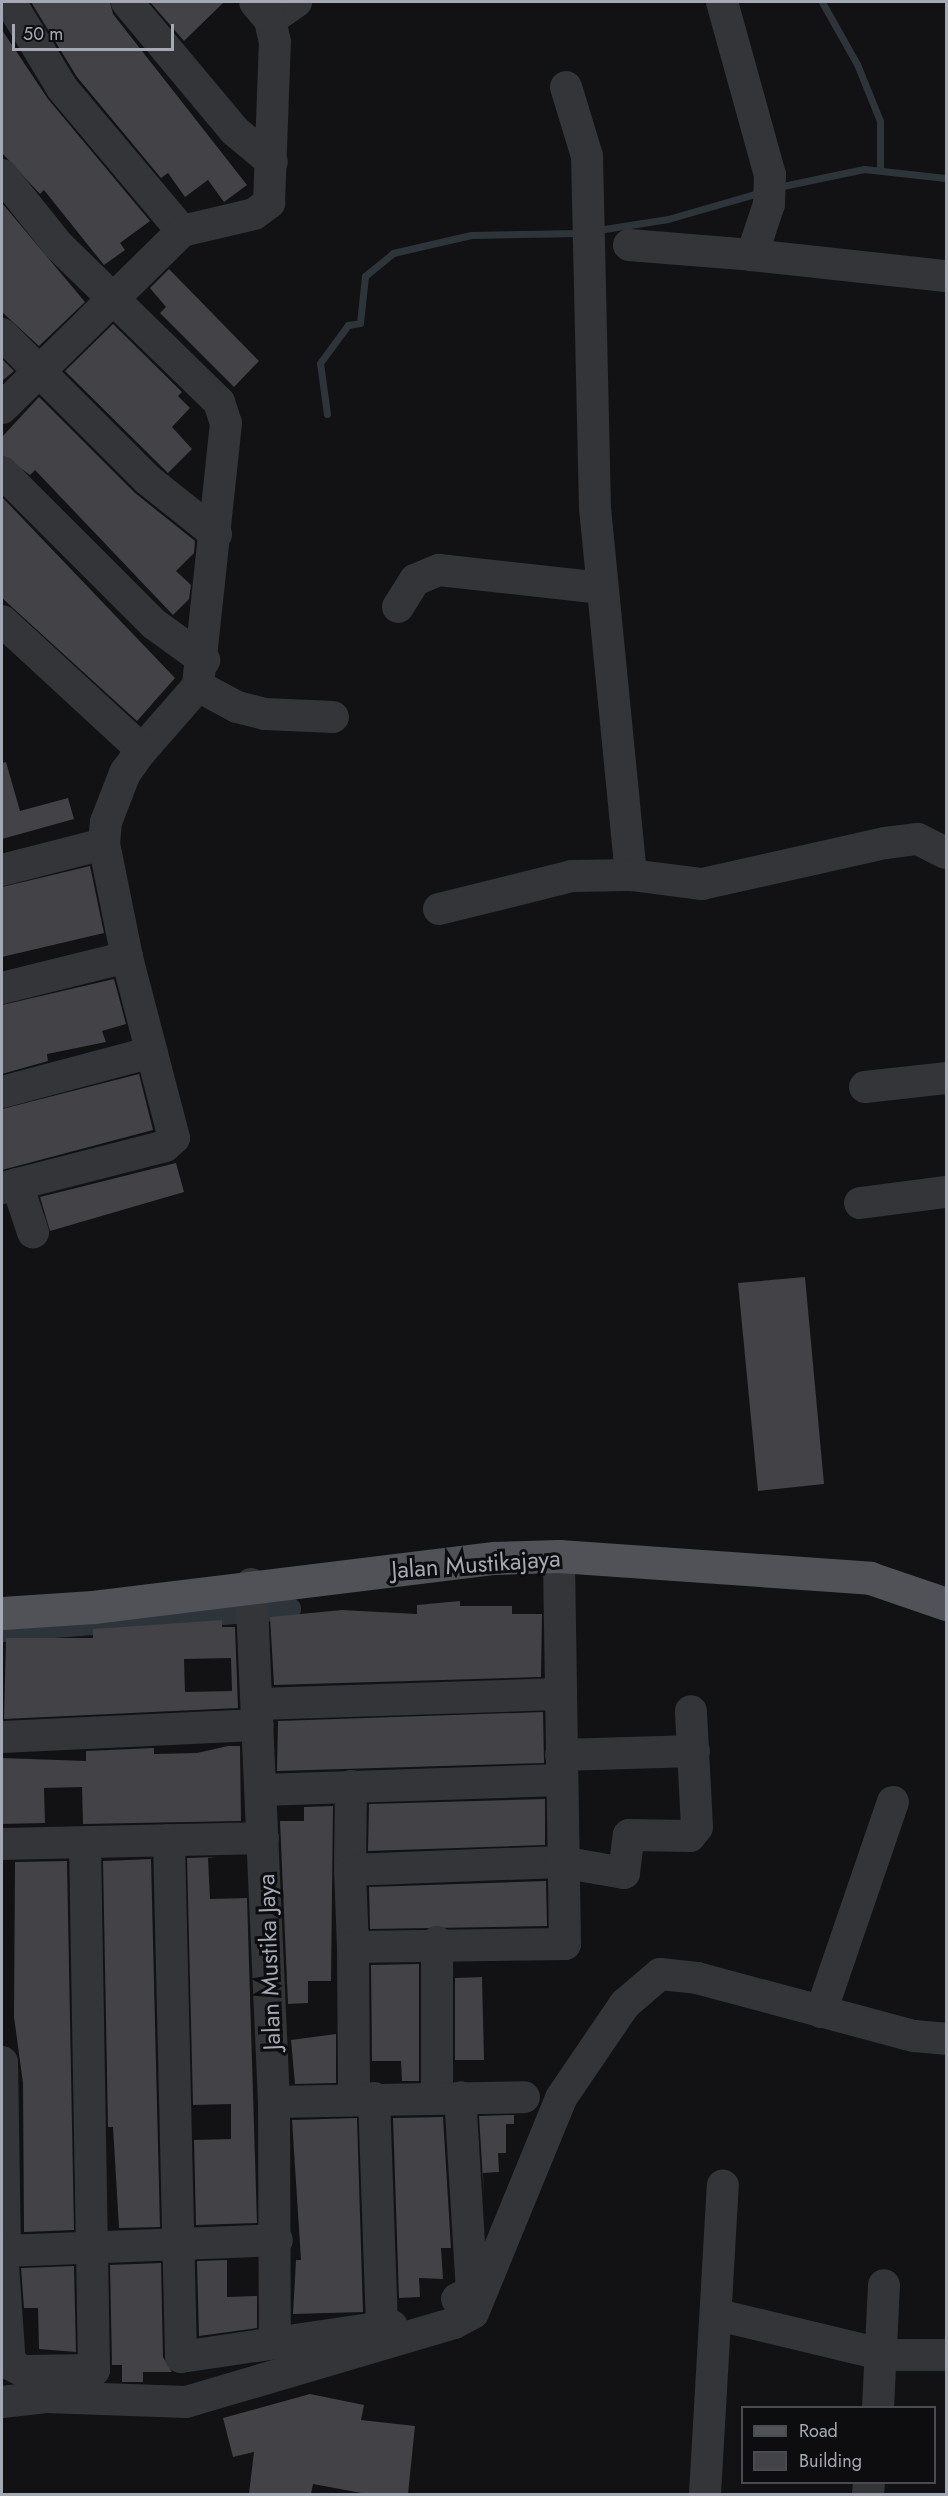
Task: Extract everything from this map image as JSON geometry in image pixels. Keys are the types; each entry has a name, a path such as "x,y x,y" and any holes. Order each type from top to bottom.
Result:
{"main road":[{"name":"Jalan Mustikajaya","path":"2,1612 93,1607 251,1584 559,1556 870,1578 945,1596"}],"street":[{"path":"10,2 62,88 182,231"},
{"path":"126,2 235,131 272,162"},
{"path":"2,408 182,231 264,210 272,162 263,11 296,2"},
{"path":"722,2 769,189 752,255"},
{"path":"566,87 587,156 602,588 631,875"},
{"path":"2,175 58,245 225,411 216,534 201,673 125,773 106,822 104,844 127,957 174,1138 165,1146 9,1186 33,1232"},
{"path":"629,245 752,255 946,276"},
{"path":"2,334 148,480 216,534"},
{"path":"2,472 237,707 265,714 333,717"},
{"path":"398,607 415,580 439,570 602,588"},
{"path":"2,621 142,750"},
{"path":"439,909 572,876 631,875 702,884 918,839 946,853"},
{"path":"2,870 104,844"},
{"path":"2,988 127,957"},
{"path":"2,1092 152,1052"},
{"path":"865,1087 946,1078"},
{"path":"860,1203 946,1192"},
{"path":"353,1947 437,1942 563,1946 557,1694 559,1556"},
{"name":"Jalan Mustika Jaya","path":"251,1584 274,2103 277,2240 272,2341"},
{"path":"2,1737 258,1714 557,1694"},
{"path":"350,1870 561,1862 624,1873 629,1835 690,1836 697,1827 691,1711"},
{"path":"261,1790 351,1786 560,1767 694,1751"},
{"path":"351,1786 350,1870 353,1947 382,2326"},
{"path":"821,2012 893,1802"},
{"path":"2,1844 85,1846 169,1840 263,1838"},
{"path":"169,1840 180,2357 272,2341 382,2326 400,2326 472,2292 448,2097 437,1942"},
{"path":"2,2062 2,2330 8,2359 18,2370 96,2368 85,1846"},
{"path":"2,2402 46,2397 186,2402 280,2375 473,2313 561,2098 644,1983 660,1974 679,1974 914,2036 946,2039"},
{"path":"274,2103 364,2098 524,2097"},
{"path":"705,2494 723,2186"},
{"path":"3,2251 94,2244 277,2240"},
{"path":"878,2406 884,2355 884,2285"},
{"path":"717,2315 884,2355 946,2355"},
{"path":"272,2341 280,2375"}],"building":[{"path":"31,2 110,2 113,14 247,185 224,202 208,180 185,197 168,173 161,178 77,77"},
{"path":"150,2 224,2 184,41"},
{"path":"2,30 48,99 150,221 120,243 125,250 104,265 44,190 40,194 2,153"},
{"path":"2,203 85,302 39,346 2,312"},
{"path":"169,269 259,361 234,387 160,313 166,307 150,288"},
{"path":"113,324 182,392 178,396 190,408 172,427 192,449 168,473 65,371"},
{"path":"2,359 14,371 2,381"},
{"path":"39,397 135,493 195,541 194,553 176,571 191,585 189,599 173,615 35,470 30,475 2,455 2,437"},
{"path":"2,497 175,678 137,721 2,598"},
{"path":"6,762 20,811 68,798 74,819 2,839 2,763"},
{"path":"90,866 104,933 2,957 2,887"},
{"path":"114,979 126,1024 102,1031 106,1042 47,1054 48,1061 2,1074 2,1005"},
{"path":"139,1074 153,1130 2,1170 2,1109"},
{"path":"176,1163 184,1192 50,1231 40,1197"},
{"path":"805,1277 824,1484 758,1491 738,1283"},
{"path":"460,1601 460,1606 512,1606 512,1614 542,1614 541,1677 274,1685 270,1617 342,1610 417,1614 417,1605"},
{"path":"222,1620 222,1627 235,1627 238,1708 4,1719 6,1638 93,1638 93,1629","holes":["231,1658 232,1691 185,1692 184,1659"]},
{"path":"543,1712 544,1763 277,1771 278,1721"},
{"path":"228,1746 240,1746 241,1821 83,1824 82,1787 44,1788 45,1823 2,1824 2,1758 86,1761 86,1751 154,1748 154,1754 197,1753"},
{"path":"545,1799 545,1845 368,1851 369,1804"},
{"path":"333,1806 331,1981 308,1981 308,2003 288,2004 280,1821 304,1821 304,1807"},
{"path":"216,1857 208,1858 210,1899 247,1898 257,2223 196,2225 194,2140 231,2139 231,2104 193,2105 187,1858"},
{"path":"151,1859 160,2227 119,2228 113,2127 108,2127 103,1861"},
{"path":"67,1861 74,2230 24,2232 23,2083 14,2017 15,1862"},
{"path":"546,1881 547,1926 370,1929 369,1887"},
{"path":"419,1964 419,2081 402,2081 401,2061 372,2061 371,1965"},
{"path":"482,1977 484,2060 455,2060 455,1978"},
{"path":"336,2034 336,2083 295,2084 291,2040"},
{"path":"514,2115 514,2124 506,2124 506,2153 498,2153 499,2172 483,2173 484,2197 479,2116"},
{"path":"443,2117 451,2248 441,2248 443,2279 419,2278 420,2297 399,2298 393,2118"},
{"path":"357,2118 363,2312 293,2314 296,2260 301,2260 292,2120"},
{"path":"227,2260 227,2297 257,2296 257,2328 199,2336 197,2261"},
{"path":"161,2263 163,2357 172,2372 143,2372 143,2382 122,2382 122,2365 112,2365 110,2265"},
{"path":"74,2266 76,2352 39,2349 38,2308 24,2308 21,2268"},
{"path":"310,2394 364,2405 361,2420 415,2426 408,2494 367,2494 313,2484 311,2494 249,2493 254,2452 233,2457 223,2418"}],"waterway":[{"path":"822,2 857,64 880,121 880,170"},
{"path":"778,187 864,169 946,178"},
{"path":"598,230 668,219 762,192"},
{"path":"327,414 320,363 348,325 360,323 365,276 393,253 471,235 581,233"},
{"path":"2,1631 290,1609"}]}
